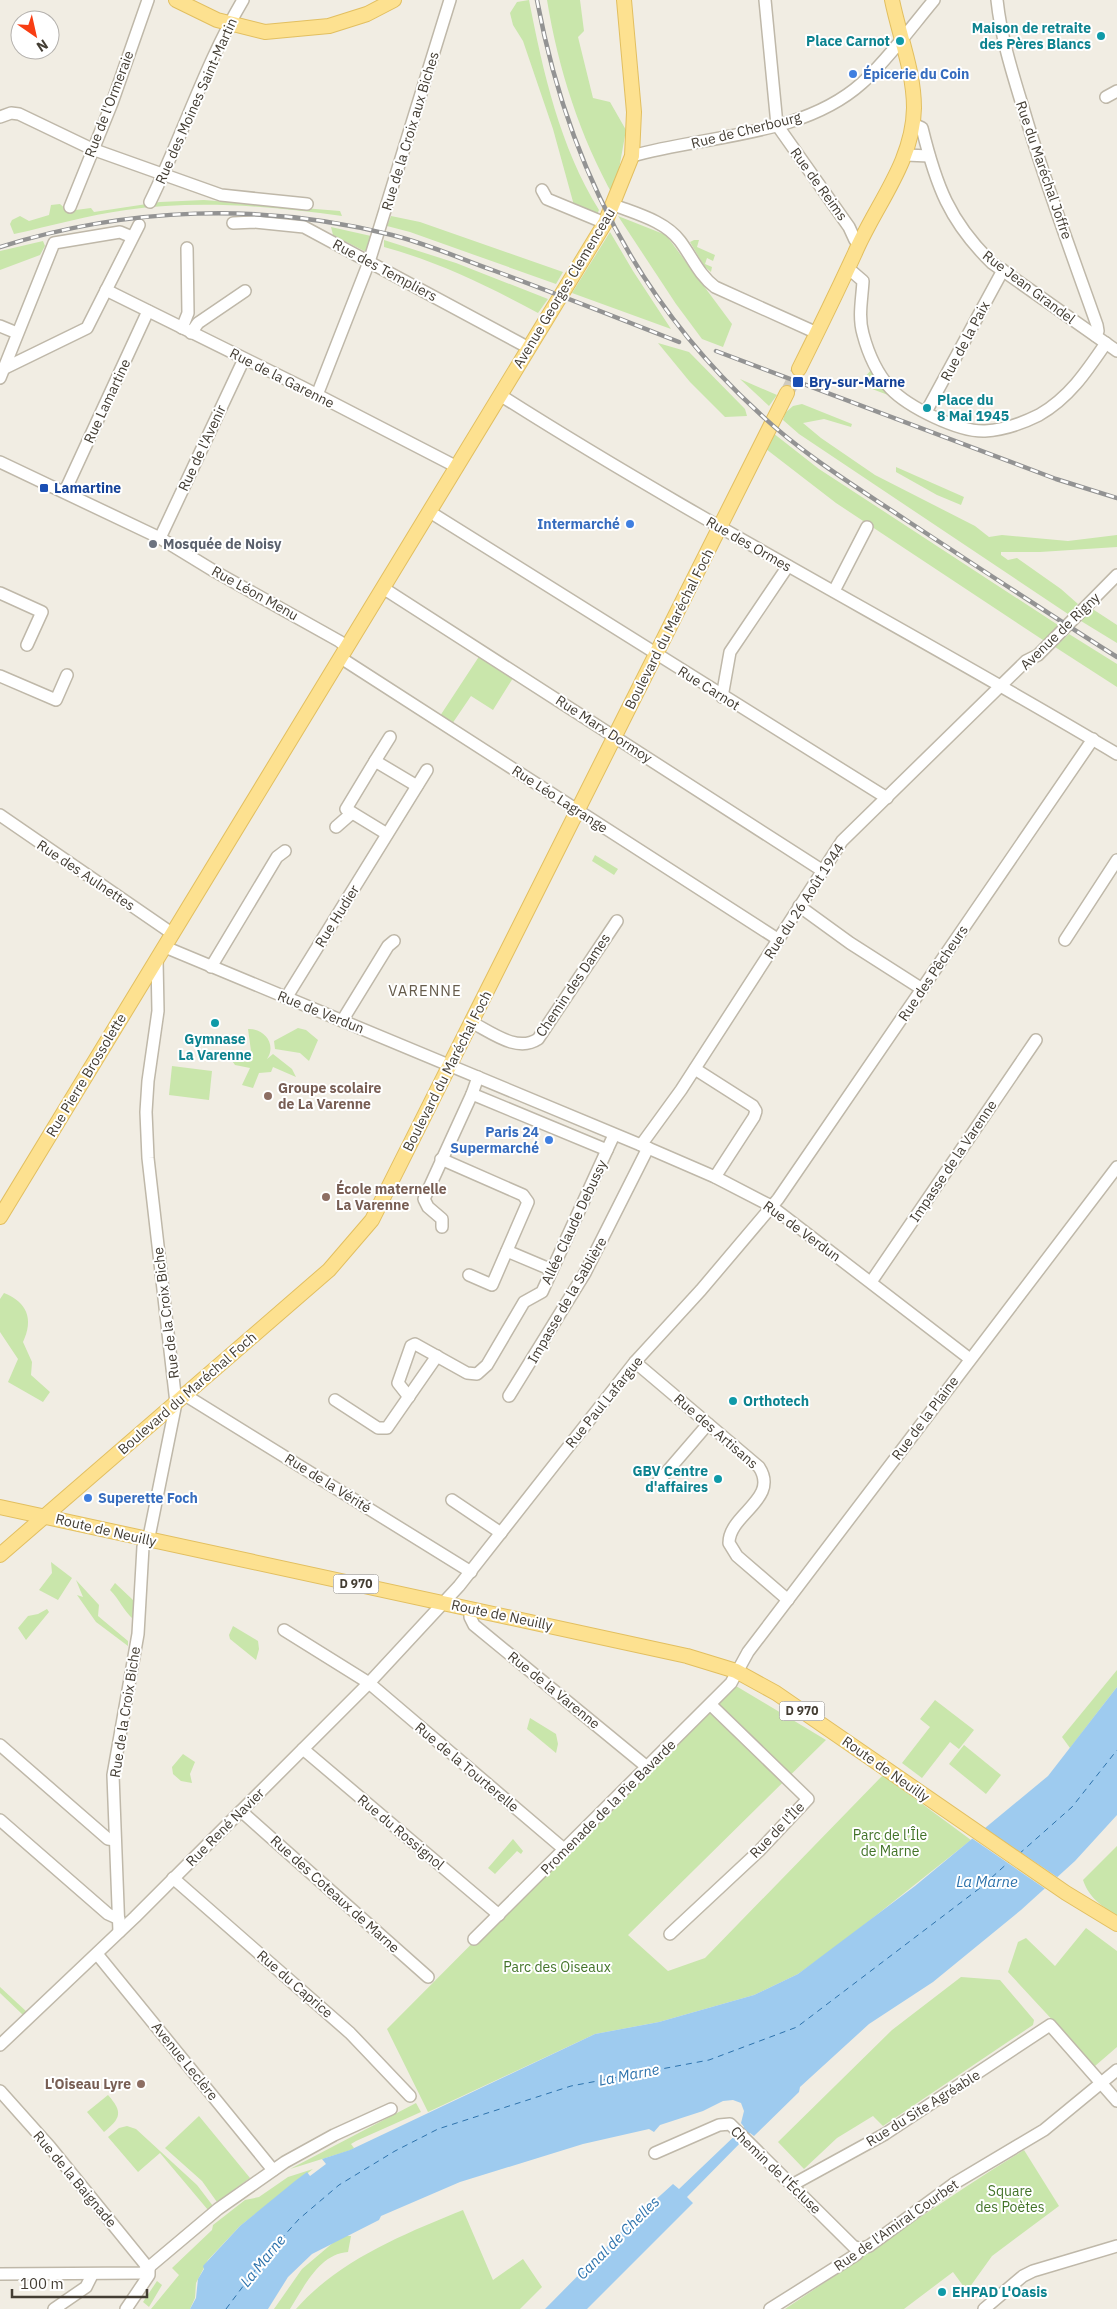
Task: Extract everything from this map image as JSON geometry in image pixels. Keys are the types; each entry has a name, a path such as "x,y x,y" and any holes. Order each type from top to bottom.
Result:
{"main road":[{"path":"176,0 265,32 308,29 349,20 394,0"},
{"path":"190,0 231,20"},
{"name":"Avenue Georges Clemenceau","path":"344,653 458,467 614,205 632,156 634,112 624,0"},
{"path":"799,369 849,269 859,237 897,176 906,155 912,124 912,88 892,0"},
{"name":"Boulevard du Maréchal Foch","path":"0,1555 329,1270 372,1220 787,394"},
{"name":"Rue Pierre Brossolette","path":"0,1217 344,653"},
{"name":"Route de Neuilly","path":"0,1507 590,1634 711,1662 736,1671 776,1693 1087,1906"},
{"name":"D 970","path":"1087,1906 1117,1924"},
{"name":"D 970","path":"1087,1906 1117,1931"}],"street":[{"name":"Rue de l'Ormeraie","path":"70,207 112,103 148,0"},
{"name":"Rue des Moines Saint-Martin","path":"150,202 163,175 183,122 231,20 243,0"},
{"name":"Rue de la Croix aux Biches","path":"317,395 370,262 450,0"},
{"path":"765,0 776,125"},
{"name":"Rue de Cherbourg","path":"632,156 776,125 809,114 862,84 934,0"},
{"name":"Rue du Maréchal Joffre","path":"997,0 999,21 1040,164 1101,340"},
{"path":"1106,97 1117,91"},
{"path":"1,115 19,114 92,149 234,198 306,204"},
{"name":"Rue Jean Grandel","path":"912,124 922,128 929,156 944,199 961,229 986,258 1117,351"},
{"name":"Rue de Reims","path":"776,125 859,237"},
{"path":"906,155 929,156"},
{"path":"542,190 547,199 605,223"},
{"path":"614,205 662,224 680,241 704,277 715,287 817,333"},
{"name":"Rue des Templiers","path":"233,223 255,222 304,227 529,348"},
{"path":"2,373 87,328 138,225"},
{"path":"2,373 54,242 120,232 132,237"},
{"path":"187,248 187,330"},
{"path":"849,269 863,282 860,314 862,332 874,364 897,394 926,412 954,425 975,430 999,429 1028,420 1051,408 1070,392 1101,340"},
{"name":"Rue de la Paix","path":"926,412 1003,270"},
{"name":"Rue de la Garenne","path":"106,290 458,467"},
{"path":"187,330 245,291"},
{"name":"Rue Lamartine","path":"65,491 148,311"},
{"path":"0,326 17,333"},
{"name":"Rue de l'Avenir","path":"160,538 244,359"},
{"name":"Rue des Ormes","path":"500,395 720,528 1003,687 1117,754"},
{"name":"Rue Léon Menu","path":"0,462 65,491 160,538 214,571 339,641 344,653"},
{"name":"Rue Carnot","path":"430,512 722,697 887,798"},
{"path":"834,591 867,527"},
{"path":"722,697 730,652 788,566"},
{"name":"Avenue de Rigny","path":"1003,687 1026,662 1038,655 1117,575"},
{"name":"Rue Marx Dormoy","path":"383,588 615,735 823,872"},
{"path":"0,593 42,612 28,645"},
{"name":"Rue Léo Lagrange","path":"344,653 578,810 779,940"},
{"path":"0,676 56,700 67,675"},
{"name":"Rue du 26 Août 1944","path":"644,1147 842,841 1003,687"},
{"path":"387,834 346,809 390,737"},
{"name":"Rue des Pêcheurs","path":"771,1206 778,1199 1093,739"},
{"path":"376,760 417,786"},
{"name":"Rue Hudier","path":"286,998 427,770"},
{"path":"336,827 352,813"},
{"name":"Rue des Aulnettes","path":"0,815 173,934"},
{"path":"211,967 277,857 285,851"},
{"path":"1065,940 1117,860"},
{"path":"799,906 850,943 922,989"},
{"name":"Chemin des Dames","path":"471,1022 512,1043 529,1045 538,1039 617,922"},
{"path":"342,1020 388,946 394,941"},
{"name":"Rue de Verdun","path":"165,947 644,1147 715,1178 771,1206 970,1359"},
{"name":"Rue de la Croix Biche","path":"119,1932 113,1775 137,1641 144,1547 148,1539 181,1399 146,1130 148,1081 158,1011 157,960"},
{"name":"Impasse de la Varenne","path":"871,1282 1036,1040"},
{"path":"695,1069 753,1106 756,1111 715,1178"},
{"path":"442,1227 442,1219 428,1208 424,1199 478,1077"},
{"path":"472,1094 607,1150 614,1135"},
{"name":"Impasse de la Sablière","path":"509,1396 586,1273 644,1147"},
{"name":"Allée Claude Debussy","path":"409,1397 398,1383 411,1346 415,1344 467,1373 477,1374 487,1365 524,1302 542,1292 607,1150"},
{"path":"441,1160 523,1195 528,1202 492,1285 468,1275"},
{"name":"Rue de la Plaine","path":"736,1671 970,1359 1117,1168"},
{"name":"Rue Paul Lafargue","path":"443,1603 471,1572 635,1362 701,1290 771,1206"},
{"path":"507,1251 552,1270"},
{"path":"335,1400 382,1429 392,1423 437,1356"},
{"name":"Rue des Artisans","path":"635,1362 759,1467 765,1481 761,1496 732,1530 729,1536 732,1550 788,1600"},
{"name":"Rue de la Vérité","path":"181,1399 471,1572"},
{"path":"658,1482 708,1424"},
{"path":"452,1500 501,1534"},
{"name":"Rue René Navier","path":"0,2044 119,1932 241,1811 369,1683 443,1603"},
{"name":"Rue de la Varenne","path":"470,1609 470,1617 474,1625 647,1767"},
{"name":"Rue de la Tourterelle","path":"284,1630 369,1683 565,1850"},
{"name":"Promenade de la Pie Bavarde","path":"474,1939 710,1705 731,1683 736,1671"},
{"name":"Rue de l'Île","path":"670,1934 759,1850 808,1798 710,1705"},
{"path":"0,1744 108,1838 115,1840"},
{"name":"Rue du Rossignol","path":"303,1749 499,1915"},
{"name":"Rue des Coteaux de Marne","path":"241,1811 428,1977"},
{"path":"0,1820 108,1914 119,1920"},
{"name":"Rue du Caprice","path":"173,1878 350,2033 410,2096"},
{"name":"Avenue Leclère","path":"96,1954 273,2170"},
{"name":"Rue du Site Agréable","path":"792,2185 886,2134 1050,2025 1100,2083"},
{"name":"Rue de l'Amiral Courbet","path":"770,2309 857,2254 860,2249 870,2246 955,2183 1056,2122 1117,2070"},
{"path":"1100,2083 1117,2101"},
{"name":"Rue de la Baignade","path":"0,2091 50,2147 149,2269"},
{"path":"0,2274 134,2275 149,2269 199,2224 273,2170 334,2135 391,2109"},
{"name":"Chemin de l'Écluse","path":"655,2153 723,2124 730,2124 852,2246 860,2249"},
{"path":"984,2309 1023,2276 1033,2271 1117,2246"},
{"path":"126,2309 149,2275 149,2269"},
{"path":"54,2309 86,2287 92,2275"},
{"path":"134,2275 140,2281 140,2288"}],"green space":[{"path":"529,0 540,54 563,135 585,186 599,210 595,219 575,209 553,129 523,41 513,25 510,13 517,2"},
{"path":"547,0 580,0 584,31 578,37 593,98 610,102 626,130 614,197 591,150 572,101 557,51"},
{"path":"204,200 340,211 342,216 261,207 180,205 112,212 14,234 10,224 12,220 20,216 29,221 49,215 51,205 60,204 68,211 91,208 94,212 160,202"},
{"path":"391,216 420,222 563,272 556,284 410,232 387,226"},
{"path":"618,216 666,235 732,324 723,347 702,339 676,304"},
{"path":"331,227 371,236 366,252 333,235"},
{"path":"610,232 633,271 671,329 572,293"},
{"path":"384,240 456,263 548,299 538,313 501,293 463,276 424,260 384,247"},
{"path":"699,240 697,247 715,255 713,261 707,258 705,264 712,267 711,272 704,266 690,242"},
{"path":"43,241 45,246 40,255 0,270 0,251"},
{"path":"658,343 689,352 745,409 747,416 725,417 690,382"},
{"path":"871,370 889,395 859,384"},
{"path":"740,379 777,395 769,406"},
{"path":"802,404 852,424 851,427 824,419 803,423 821,438 875,475 975,526 989,537 1002,535 1068,541 1117,535 1117,547 1040,552 1001,552 1001,555 1008,560 1017,558 1061,589 1078,604 1068,614 799,434 783,420 785,413 793,406"},
{"path":"773,433 819,469 1058,625 1046,642 836,503 766,449"},
{"path":"896,467 964,497 961,505 937,495 896,472"},
{"path":"1091,608 1117,625 1117,643 1081,621"},
{"path":"1069,634 1117,664 1117,687 1055,647"},
{"path":"480,655 513,678 493,710 471,696 452,724 440,716"},
{"path":"595,855 618,869 614,875 592,861"},
{"path":"298,1028 306,1030 318,1040 309,1061 300,1053 275,1049 274,1041"},
{"path":"248,1029 259,1031 267,1038 270,1043 270,1053 267,1059 273,1054 292,1069 296,1077 273,1067 271,1072 259,1073 253,1088 242,1085 250,1068 235,1065 228,1055 251,1051"},
{"path":"172,1066 212,1071 209,1100 169,1095"},
{"path":"4,1293 18,1301 26,1312 28,1326 23,1342 32,1362 31,1375 50,1392 43,1402 8,1382 18,1359 0,1332 0,1299"},
{"path":"51,1562 72,1578 58,1600 39,1590 52,1573"},
{"path":"76,1580 99,1605 98,1616 128,1641 128,1646 96,1622 77,1595 83,1597"},
{"path":"115,1583 133,1600 133,1619 110,1590"},
{"path":"47,1609 49,1612 26,1640 18,1628 28,1616 38,1614"},
{"path":"233,1626 258,1641 259,1649 256,1660 230,1639 229,1635"},
{"path":"1117,1670 1117,1687 1070,1748 1062,1737"},
{"name":"Parc des Oiseaux","path":"731,1683 826,1740 628,1935 668,1971 705,1958 883,1775 971,1840 840,1944 798,1974 754,1995 659,2022 595,2034 428,2112 387,2029"},
{"path":"935,1700 974,1730 959,1749 950,1742 922,1778 902,1763 930,1727 920,1719"},
{"path":"530,1718 556,1734 558,1744 556,1753 527,1729"},
{"path":"964,1745 1001,1775 986,1794 949,1764"},
{"path":"183,1754 195,1762 190,1774 192,1783 181,1781 173,1774 172,1767"},
{"path":"513,1839 523,1851 521,1854 517,1851 495,1874 488,1868"},
{"path":"1117,1846 1117,1916 1092,1897 1083,1880"},
{"path":"1086,1928 1117,1951 1117,2047 1095,2066 1008,1972 1018,1942 1026,1938 1055,1966"},
{"path":"961,1977 1000,1980 1034,2020 1033,2025 883,2126 873,2116 837,2138 804,2169 778,2142 892,2030"},
{"path":"0,1987 27,2012 23,2015 0,1993"},
{"path":"108,2095 118,2110 118,2115 114,2123 104,2132 87,2112"},
{"path":"416,2103 421,2112 356,2141 351,2144 354,2148 351,2150 290,2169"},
{"path":"199,2116 250,2178 217,2202 202,2181 165,2148"},
{"path":"127,2126 136,2129 197,2185 213,2206 208,2210 160,2153 138,2172 108,2137 119,2128"},
{"name":"Square des Poètes","path":"1024,2150 1059,2206 992,2256 967,2291 953,2272 904,2309 785,2309 933,2208"},
{"path":"313,2169 240,2226 208,2260 196,2283 195,2298 190,2309 151,2309 179,2275 172,2268 212,2230 213,2225 245,2200 259,2197 288,2177"},
{"path":"463,2210 493,2280 523,2259 542,2287 520,2309 296,2309 332,2276 352,2262 396,2239"},
{"path":"341,2236 351,2236 348,2252 338,2254 321,2265 313,2273 290,2309 274,2309 302,2269"},
{"path":"157,2281 162,2285 149,2307 143,2302"}],"water":[{"path":"1117,1687 1117,1815 1075,1861 1021,1910 933,1982 869,2024 800,2087 799,2092 754,2136 750,2133 687,2197 693,2203 587,2309 545,2309 631,2222 673,2184 679,2189 744,2127 741,2123 744,2111 741,2103 733,2100 723,2101 703,2111 660,2125 654,2132 649,2129 583,2144 460,2182 381,2216 379,2220 312,2254 288,2277 268,2309 190,2309 196,2298 198,2279 204,2269 203,2266 240,2226 307,2172 310,2176 326,2164 322,2159 350,2150 595,2034 659,2022 754,1995 798,1974 915,1886 1048,1776"}],"pier":[{"path":"983,1827 1060,1879 1047,1890 970,1837"}],"ferry route":[{"path":"1019,1854 1072,1807 1117,1750"},
{"path":"226,2309 265,2257 299,2219 339,2185 395,2151 438,2129 571,2086 709,2060 797,2027 980,1888 1010,1861"}],"tunnel":[{"path":"787,393 799,369"}],"railway":[{"path":"537,0 550,59 567,117 588,172 613,224 642,275 676,323 715,369 758,412 811,456 1117,657"},
{"path":"0,247 48,234 146,217 195,214 245,214 294,217 343,224 418,243 541,288 679,342"},
{"path":"716,351 1056,479 1117,498"}],"place":[{"name":"Maison de retraite des Pères Blancs","path":"1101,36"},
{"name":"Place Carnot","path":"900,41"},
{"name":"Épicerie du Coin","path":"853,74"},
{"name":"Bry-sur-Marne","path":"798,382"},
{"name":"Place du 8 Mai 1945","path":"927,408"},
{"name":"Lamartine","path":"44,488"},
{"name":"Intermarché","path":"630,524"},
{"name":"Mosquée de Noisy","path":"153,544"},
{"name":"Gymnase La Varenne","path":"215,1023"},
{"name":"Groupe scolaire de La Varenne","path":"268,1096"},
{"name":"Paris 24 Supermarché","path":"549,1140"},
{"name":"École maternelle La Varenne","path":"326,1197"},
{"name":"Orthotech","path":"733,1401"},
{"name":"GBV Centre d'affaires","path":"718,1479"},
{"name":"Superette Foch","path":"88,1498"},
{"name":"L'Oiseau Lyre","path":"141,2084"},
{"name":"EHPAD L'Oasis","path":"942,2292"}],"district":[{"name":"VARENNE","path":"425,991"}],"park label":[{"name":"Parc de l'Île de Marne","path":"890,1844"}],"water label":[{"name":"La Marne","path":"987,1882"},
{"name":"La Marne","path":"629,2075"},
{"name":"Canal de Chelles","path":"618,2238"},
{"name":"La Marne","path":"263,2261"}]}
